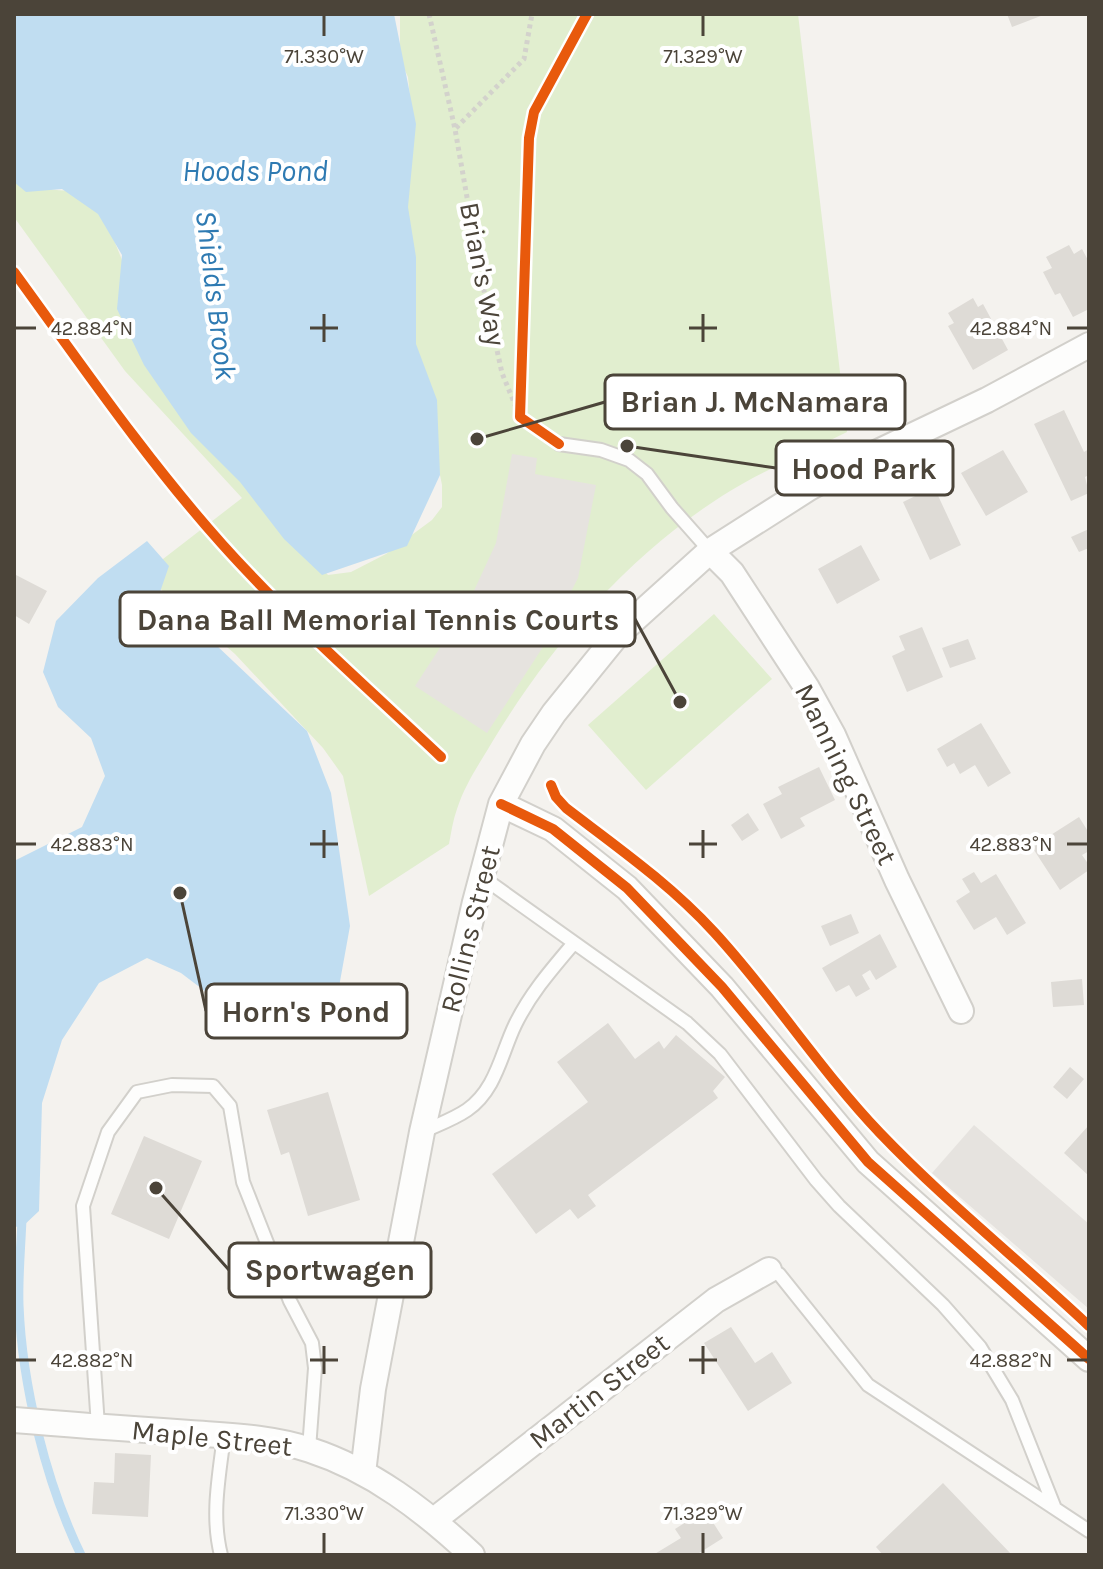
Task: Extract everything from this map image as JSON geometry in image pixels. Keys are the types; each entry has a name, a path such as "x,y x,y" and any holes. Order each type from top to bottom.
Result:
{"street":[{"name":"Rollins Street","path":"363,1473 373,1389 422,1132 482,877 501,804 540,734 618,634 710,551 855,463 987,400 1089,345"},
{"name":"Manning Street","path":"710,551 732,573 827,723 897,880 961,1011"},
{"path":"501,804 553,829 627,888 722,987 868,1162 1089,1359"},
{"name":"Martin Street","path":"434,1520 716,1300 769,1270"},
{"name":"Maple Street","path":"14,1420 270,1440 309,1449 363,1473 434,1520 472,1555"}],"lane":[{"path":"559,444 601,450 629,460 647,474 710,551"},
{"path":"482,877 687,1023 720,1054 824,1189 943,1305 980,1347 1012,1400 1054,1506"},
{"path":"422,1132 468,1110 483,1094 496,1075 515,1025 537,986 573,944"},
{"path":"98,1426 83,1206 108,1132 137,1092 172,1085 213,1086 230,1106 243,1182 290,1301 312,1343 315,1368 309,1449"},
{"path":"769,1270 779,1274 868,1385 1089,1531"},
{"path":"221,1555 215,1534 224,1436"}],"path":[{"path":"455,129 524,59 532,14"}],"green space":[{"path":"400,14 798,14 847,432 722,496 655,546 624,574 567,636 517,704 464,791 449,844 369,896 343,776 323,748 235,654 157,586 163,559 242,498 125,371 14,217 14,171 37,186 82,191 102,210 122,260 269,510 328,575 351,572 386,554 432,520 442,507 442,485 429,420 416,382 406,206 410,98 408,77 400,60"},
{"path":"714,614 772,679 646,790 588,725"}],"shaded area":[{"path":"512,454 537,458 535,474 596,485 578,578 541,650 487,733 415,686 466,608 496,543"},
{"path":"974,1125 1089,1224 1089,1309 932,1173"}],"water":[{"name":"Hoods Pond","path":"14,14 394,14 416,124 408,207 416,257 416,344 437,400 440,475 407,546 322,575 284,539 240,482 191,433 144,365 117,309 122,255 98,214 62,189 26,192 14,182"},
{"path":"147,541 169,566 160,592 307,731 331,793 350,926 337,998 299,1007 235,1014 181,973 147,958 99,983 62,1040 42,1103 39,1211 21,1228 14,1226 14,861 82,827 105,776 91,738 58,707 43,672 56,621 98,578"}],"building":[{"path":"1007,14 1046,14 1012,27"},
{"path":"1069,245 1074,254 1082,249 1089,262 1089,309 1073,317 1060,293 1055,295 1043,272 1052,268 1046,257"},
{"path":"973,298 978,307 983,304 1008,350 973,370 948,326 954,323 948,313"},
{"path":"1064,410 1084,452 1089,449 1089,475 1085,477 1089,493 1071,501 1034,424"},
{"path":"1003,450 1028,492 986,516 961,473"},
{"path":"934,487 961,545 930,560 903,502"},
{"path":"1089,529 1089,548 1079,552 1071,537"},
{"path":"861,545 880,580 837,604 818,569"},
{"path":"16,575 47,591 29,624 14,615"},
{"path":"922,627 943,677 907,692 892,656 905,650 899,636"},
{"path":"968,639 976,659 950,668 942,648"},
{"path":"981,723 1011,773 988,787 975,765 960,774 954,763 947,767 937,749"},
{"path":"819,767 835,800 800,818 805,826 781,839 763,804 782,794 778,787"},
{"path":"748,813 759,830 742,841 731,825"},
{"path":"1079,817 1089,833 1089,851 1082,855 1089,870 1060,890 1032,847"},
{"path":"974,872 981,883 996,874 1026,923 1007,935 996,917 974,930 956,901 970,892 962,879"},
{"path":"851,914 859,933 830,946 821,926"},
{"path":"880,934 897,967 876,980 870,970 862,975 870,989 856,997 849,985 836,992 822,968"},
{"path":"1082,979 1084,1005 1053,1007 1051,982"},
{"path":"608,1023 635,1059 659,1041 664,1049 676,1035 725,1077 713,1091 718,1098 588,1195 596,1206 578,1219 570,1209 536,1234 492,1174 588,1102 557,1062"},
{"path":"1070,1067 1084,1079 1067,1099 1053,1087"},
{"path":"328,1092 360,1200 308,1216 289,1152 281,1155 267,1110"},
{"path":"1089,1125 1089,1176 1064,1153"},
{"path":"144,1136 202,1161 169,1239 111,1214"},
{"path":"731,1327 755,1363 772,1352 792,1383 748,1411 704,1343"},
{"path":"115,1453 151,1455 148,1517 92,1514 94,1482 114,1483"},
{"path":"943,1483 1012,1555 883,1555 876,1547"},
{"path":"705,1510 723,1538 696,1555 653,1555 681,1538 675,1529"}],"waterway":[{"name":"Shields Brook","path":"22,1218 19,1305 25,1368 47,1465 81,1555"}],"cycle path":[{"name":"Brian's Way","path":"559,444 520,417 529,138 534,112 587,14"},
{"path":"14,272 140,445 222,544 302,626 441,757"},
{"path":"551,785 566,808 643,867 697,914 736,956 837,1084 880,1133 930,1183 1089,1326"},
{"path":"501,804 553,829 627,888 722,987 868,1162 1089,1359"}],"place":[{"name":"Brian J. McNamara","path":"477,439"},
{"name":"Hood Park","path":"627,446"},
{"name":"Dana Ball Memorial Tennis Courts","path":"680,702"},
{"name":"Horn's Pond","path":"180,893"},
{"name":"Sportwagen","path":"156,1188"}]}
